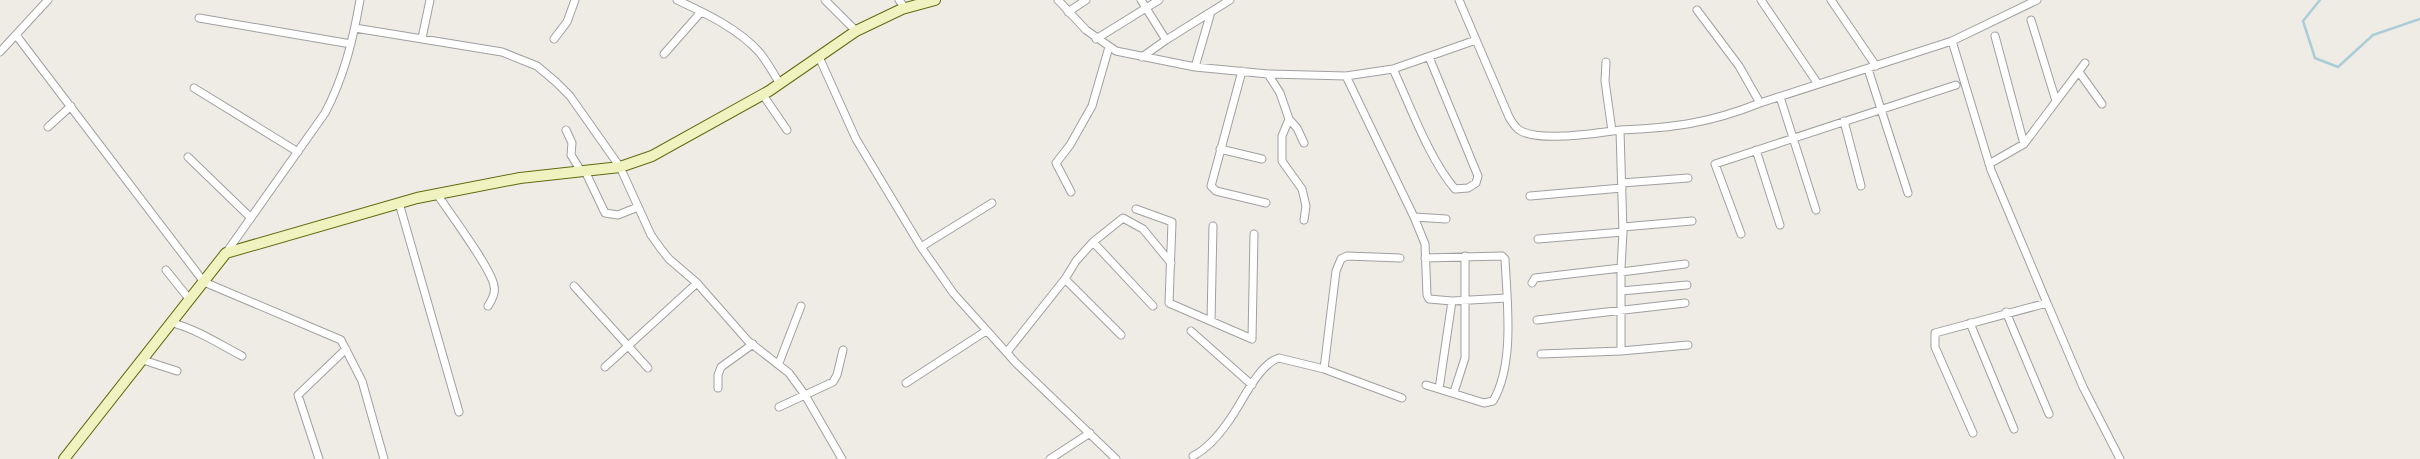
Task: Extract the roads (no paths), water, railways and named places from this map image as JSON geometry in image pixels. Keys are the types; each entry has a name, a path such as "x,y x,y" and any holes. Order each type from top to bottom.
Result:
{"street":[{"path":"0,52 48,0"},
{"path":"64,459 173,323 226,253 325,113 338,90 355,28 360,0"},
{"path":"422,38 430,0"},
{"path":"554,39 567,22 575,0"},
{"path":"677,0 702,12 746,40 760,53 780,84"},
{"path":"825,0 856,31"},
{"path":"226,253 399,203 437,194 520,178 620,167 652,156 763,95 856,31 902,4 935,0"},
{"path":"1058,0 1068,12 1096,39 1109,47 1142,57 1196,67 1268,74 1346,76 1393,68 1476,40"},
{"path":"1068,12 1086,0"},
{"path":"1141,0 1166,40"},
{"path":"1096,39 1159,0"},
{"path":"1142,57 1166,40 1230,0"},
{"path":"1459,0 1509,117 1520,130 1531,135 1547,136 1692,124 1732,114 1760,103 1952,41 2037,0"},
{"path":"1761,0 1818,84"},
{"path":"1831,0 1876,66"},
{"path":"1697,10 1739,66 1760,103"},
{"path":"664,54 702,12"},
{"path":"1196,67 1211,12"},
{"path":"199,18 351,44"},
{"path":"2030,20 2056,101"},
{"path":"355,28 502,52 537,66 570,96 620,167 660,249 669,259 697,283 753,344 779,363 805,395 842,459"},
{"path":"16,35 204,282 337,338 346,348 362,381 384,459"},
{"path":"1995,36 2024,144"},
{"path":"1952,41 1989,164 2083,387 2120,459"},
{"path":"1071,192 1056,163 1070,145 1094,102 1109,47"},
{"path":"819,57 856,139 921,247 954,294 1006,352 1116,459"},
{"path":"1393,68 1427,142 1444,172 1455,189 1468,188 1476,183 1478,176 1429,57"},
{"path":"1606,62 1605,81 1612,131"},
{"path":"1989,164 2024,144 2085,63"},
{"path":"1868,69 1908,193"},
{"path":"1242,71 1211,183 1212,189 1266,203"},
{"path":"2079,72 2102,104"},
{"path":"1268,74 1280,93 1289,119 1298,128 1304,143"},
{"path":"1346,76 1424,240 1428,298 1432,300 1452,301 1507,298"},
{"path":"1741,234 1715,164 1956,85"},
{"path":"194,88 298,152"},
{"path":"763,95 787,130"},
{"path":"1780,97 1816,210"},
{"path":"48,127 71,106"},
{"path":"1289,119 1282,136 1282,161 1302,189 1306,206 1304,220"},
{"path":"1844,121 1861,186"},
{"path":"566,130 572,143 571,155 583,171 605,213 618,214 638,206"},
{"path":"1620,130 1623,230 1621,270 1621,351"},
{"path":"1220,148 1262,159"},
{"path":"1756,150 1780,225"},
{"path":"188,157 251,218"},
{"path":"1530,196 1688,178"},
{"path":"437,194 484,264 494,285 493,298 488,306"},
{"path":"399,203 459,412"},
{"path":"921,247 992,204"},
{"path":"1136,209 1172,222 1169,304 1252,339 1254,234"},
{"path":"1414,217 1446,219"},
{"path":"1006,352 1065,279 1076,261 1093,242 1123,218 1143,229 1171,263"},
{"path":"1538,239 1692,222"},
{"path":"1211,321 1212,226"},
{"path":"1093,242 1153,306"},
{"path":"1324,369 1336,271 1341,259 1347,256 1400,258"},
{"path":"1454,392 1465,358 1465,256"},
{"path":"1425,258 1503,256 1507,298 1506,358 1495,398 1491,403 1484,403 1454,392 1426,385"},
{"path":"1532,283 1535,278 1685,264"},
{"path":"166,270 190,300"},
{"path":"1065,279 1121,335"},
{"path":"605,367 697,283"},
{"path":"1621,291 1687,285"},
{"path":"574,286 627,347 648,368"},
{"path":"1439,388 1452,301"},
{"path":"1974,433 1933,339 1935,333 2006,312 2047,302"},
{"path":"1537,320 1685,304"},
{"path":"779,363 801,306"},
{"path":"2006,312 2049,414"},
{"path":"173,323 199,331 210,340 242,356"},
{"path":"1970,323 2014,429"},
{"path":"906,383 986,331"},
{"path":"1191,331 1252,385"},
{"path":"718,388 718,375 721,368 753,344"},
{"path":"1541,354 1621,351 1688,345"},
{"path":"320,459 298,395 346,348"},
{"path":"779,406 805,395 835,379 843,350"},
{"path":"1194,458 1202,452 1219,434 1266,366 1279,358 1324,369 1402,398"},
{"path":"143,360 177,371"},
{"path":"1050,459 1090,434"}],"waterway":[{"path":"2320,0 2303,21 2315,58 2338,67 2373,35 2420,19"}]}
